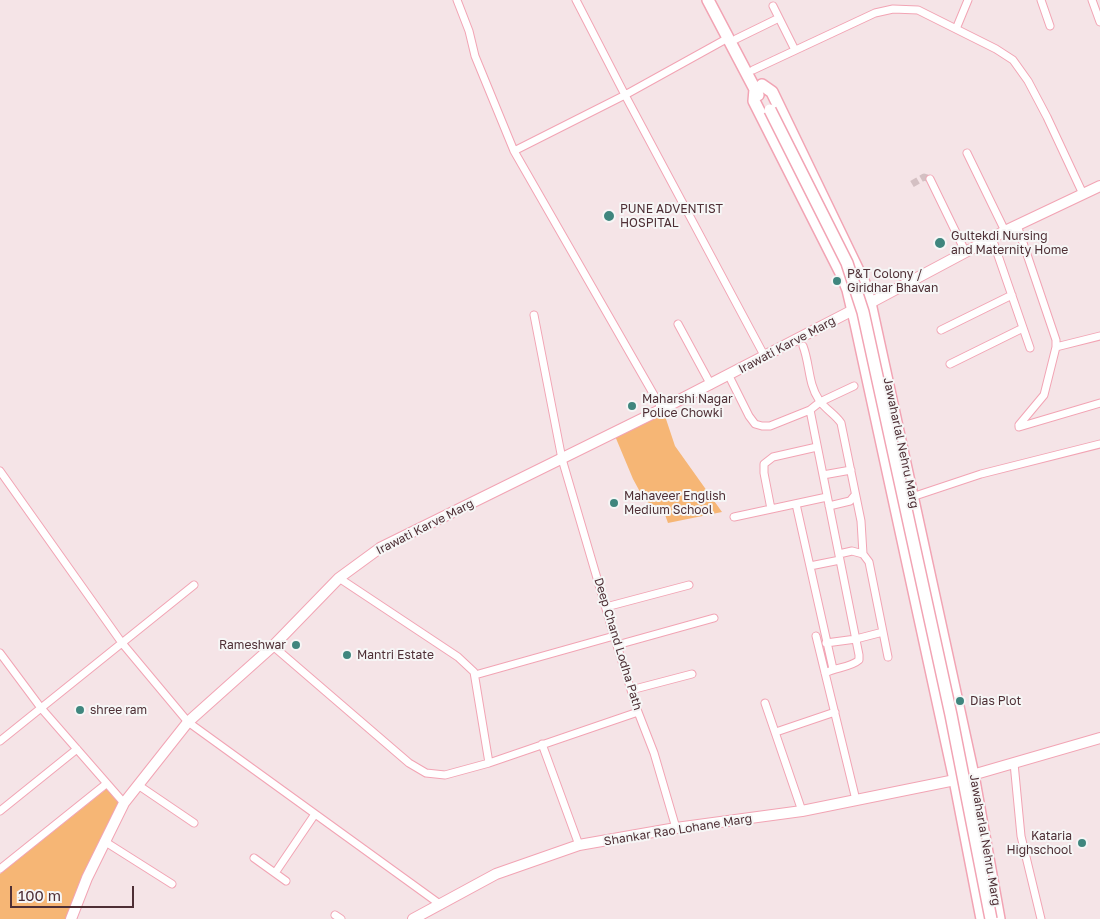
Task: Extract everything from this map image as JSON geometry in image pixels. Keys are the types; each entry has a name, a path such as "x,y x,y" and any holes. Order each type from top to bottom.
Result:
{"main road":[{"name":"Jawaharlal Nehru Marg","path":"708,0 753,70 758,87 754,100 842,275 853,310 955,780 982,919"},
{"name":"Jawaharlal Nehru Marg","path":"716,0 732,38 758,87 772,92 865,285 973,776 999,919"},
{"path":"758,87 768,97 770,110 847,262 863,312 952,715 991,919"},
{"name":"Irawati Karve Marg","path":"74,918 87,878 124,803 188,722 273,646 339,578 380,548 729,376 965,251 1100,186"},
{"name":"Shankar Rao Lohane Marg","path":"413,919 496,874 579,845 676,828 802,811 955,780 1100,738"}],"street":[{"path":"457,0 469,32 475,56 514,151 662,409"},
{"path":"576,0 765,357"},
{"path":"956,29 968,0"},
{"path":"1041,0 1050,26"},
{"path":"1092,0 1098,12 1100,22"},
{"path":"774,6 795,50"},
{"path":"753,70 875,13 893,9 918,10 996,49 1013,60 1028,81 1047,117 1083,194"},
{"path":"514,151 732,38 780,18"},
{"path":"967,153 1005,231"},
{"path":"930,179 965,251"},
{"path":"1017,226 1056,340 1044,395 1022,420 1019,427 1100,403"},
{"path":"992,238 1030,348"},
{"path":"941,330 1012,296"},
{"name":"Deep Chand Lodha Path","path":"534,315 562,459 614,636 638,712 654,753 676,828"},
{"path":"678,324 711,385"},
{"path":"950,364 1023,328"},
{"path":"1056,347 1099,339"},
{"path":"803,346 808,358 811,384 820,402 836,415 841,423 862,529 863,554 868,562 888,657"},
{"path":"729,376 749,416 755,424 762,426 770,426 810,410 820,402 854,386"},
{"path":"810,410 859,660 855,664 833,669 825,673"},
{"path":"912,497 981,474 1100,444"},
{"path":"771,509 764,464 772,457 817,447"},
{"path":"823,475 851,470"},
{"path":"0,471 122,643 188,722 441,905"},
{"path":"829,506 850,501 855,496"},
{"path":"734,517 827,497"},
{"path":"796,504 833,669"},
{"path":"810,566 852,551 863,554"},
{"path":"339,578 468,665 474,675 489,762"},
{"path":"0,741 194,585"},
{"path":"606,607 689,585"},
{"path":"617,645 714,618"},
{"path":"826,643 883,632"},
{"path":"474,675 614,636"},
{"path":"816,636 856,800"},
{"path":"273,646 409,762 426,773 445,775 638,712"},
{"path":"0,653 41,708 124,803"},
{"path":"631,690 692,674"},
{"path":"766,703 802,811"},
{"path":"776,732 835,712"},
{"path":"542,744 579,845"},
{"path":"0,811 76,749"},
{"path":"1014,763 1022,836 1041,919"},
{"path":"0,869 106,784"},
{"path":"138,785 194,823"},
{"path":"275,873 315,814"},
{"path":"104,841 172,884"},
{"path":"254,858 286,881"}],"shaded area":[{"path":"664,413 675,446 722,512 668,523 663,509 645,501 633,479 615,436"},
{"path":"109,787 122,801 71,919 0,919 0,874"}],"tunnel":[{"path":"912,184 924,177 930,179"}],"place":[{"name":"PUNE ADVENTIST HOSPITAL","path":"609,216"},
{"name":"Gultekdi Nursing and Maternity Home","path":"940,243"},
{"name":"P&T Colony / Giridhar Bhavan","path":"837,281"},
{"name":"Maharshi Nagar Police Chowki","path":"632,406"},
{"name":"Mahaveer English Medium School","path":"614,503"},
{"name":"Rameshwar","path":"296,645"},
{"name":"Mantri Estate","path":"347,655"},
{"name":"Dias Plot","path":"960,701"},
{"name":"shree ram","path":"80,710"},
{"name":"Kataria Highschool","path":"1082,843"}]}
